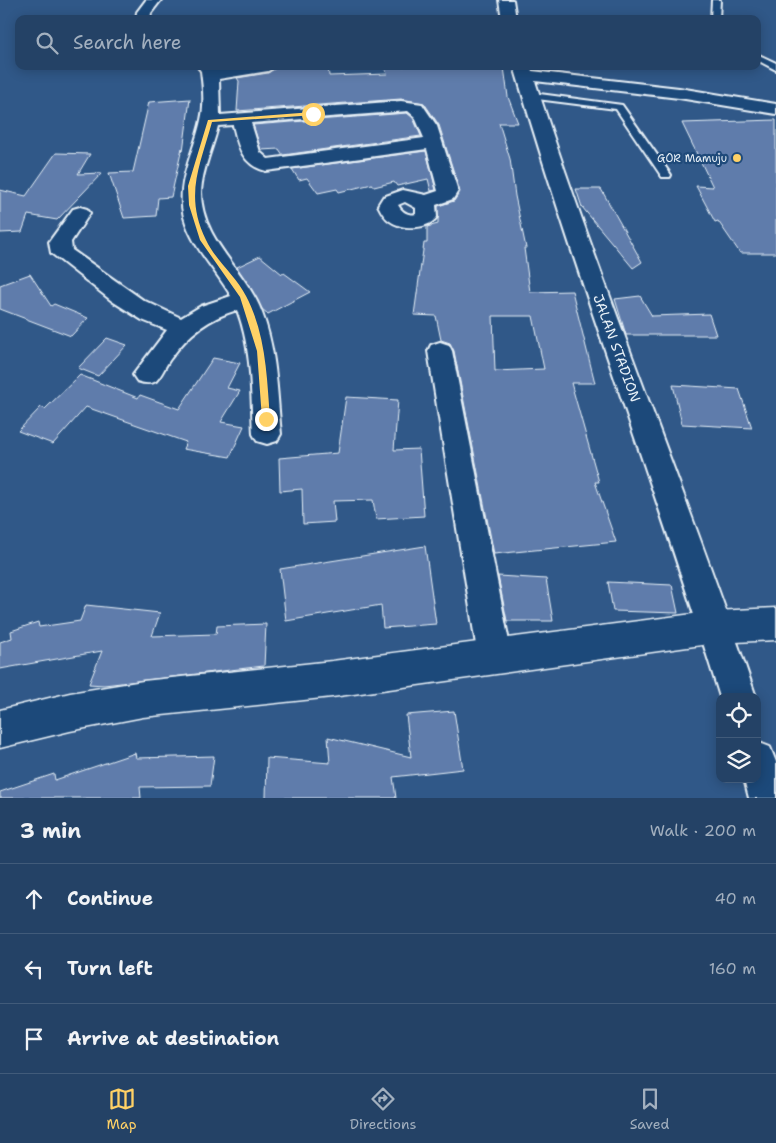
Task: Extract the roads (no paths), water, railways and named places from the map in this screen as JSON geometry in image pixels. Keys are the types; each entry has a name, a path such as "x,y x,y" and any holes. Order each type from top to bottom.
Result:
{"street":[{"path":"144,15 144,12 154,0"},
{"path":"506,0 508,15"},
{"path":"208,71 214,98 210,121 191,186 192,205 203,240 244,300 260,351 267,434"},
{"path":"526,79 679,93 776,109"},
{"name":"JALAN STADION","path":"526,79 566,203 716,628 737,693"},
{"path":"210,121 408,106 420,111 434,142 448,191 446,195 422,203"},
{"path":"241,119 251,156 258,163 266,165 434,142"},
{"path":"80,213 60,242 62,253 142,310 168,323 184,328"},
{"path":"146,375 172,337 196,318 215,308 244,300"},
{"path":"440,350 496,657"},
{"path":"0,729 70,712 143,699 264,688 716,628 776,624"},
{"path":"761,774 768,798"}],"lane":[{"path":"715,15 716,0"},
{"path":"761,58 776,67"},
{"path":"526,79 619,107 666,175"}],"place":[{"name":"GOR Mamuju","path":"737,158"}]}
